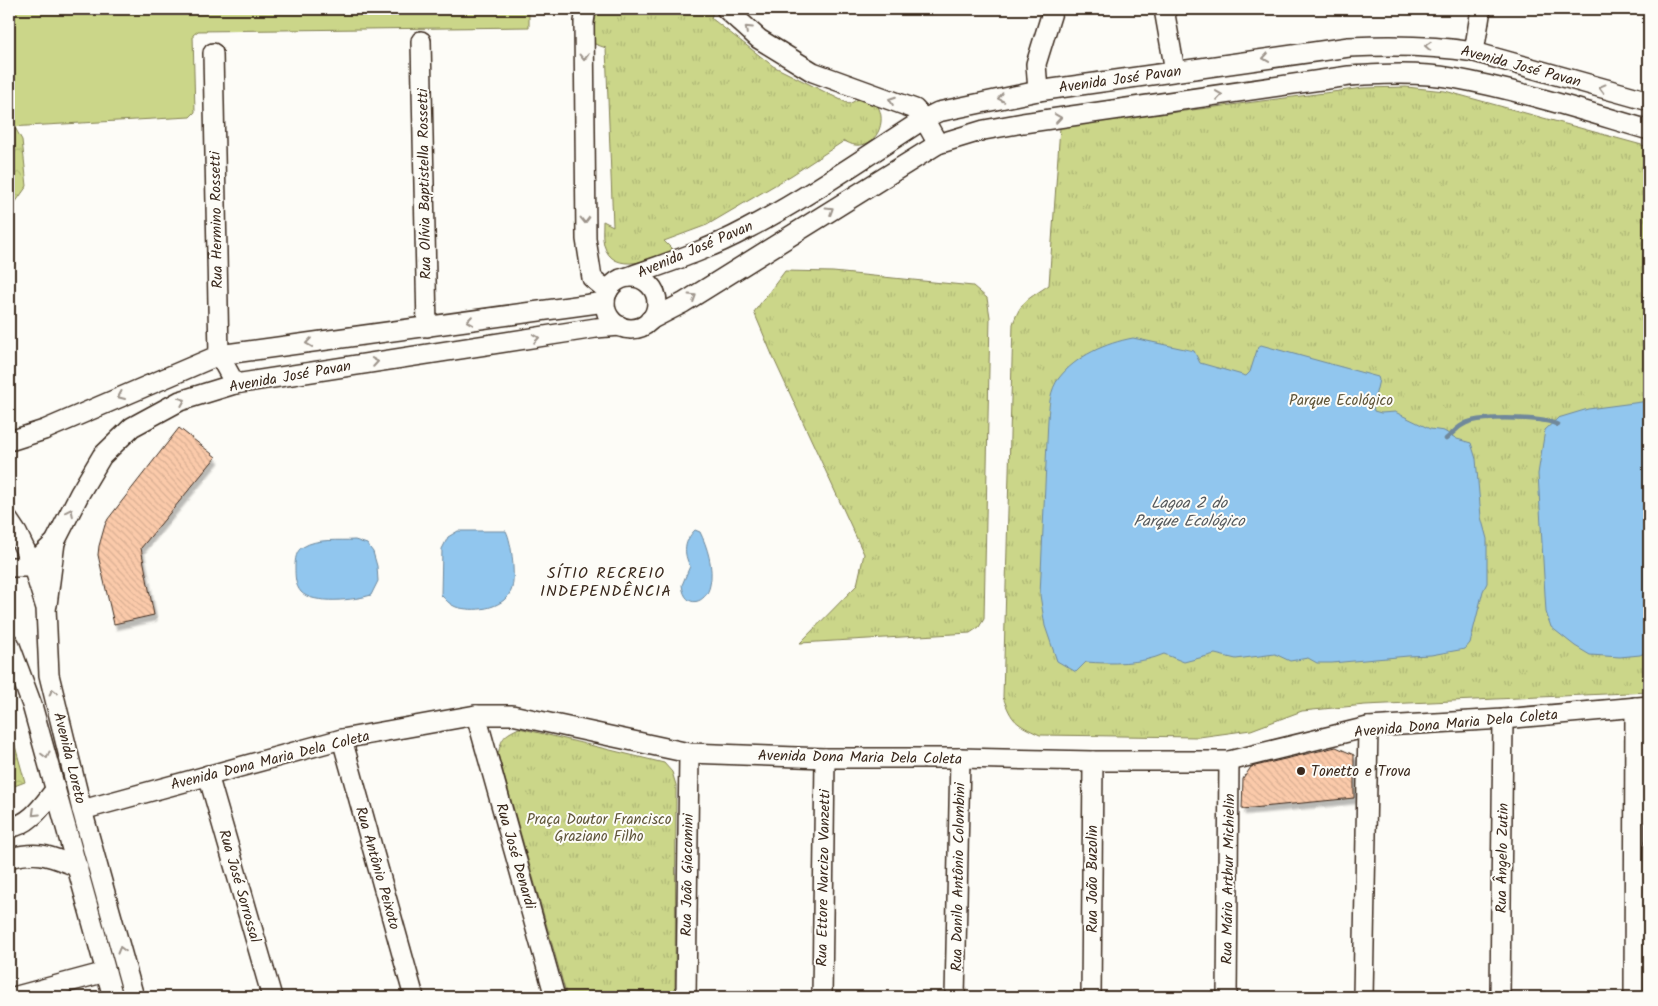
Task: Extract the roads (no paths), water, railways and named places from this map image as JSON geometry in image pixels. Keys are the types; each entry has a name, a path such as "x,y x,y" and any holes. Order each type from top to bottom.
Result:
{"street":[{"path":"586,9 584,22 586,239 592,278 606,297"},
{"path":"726,9 759,40 813,72 916,109 938,144"},
{"path":"1038,91 1036,64 1053,9"},
{"path":"1164,9 1175,71"},
{"path":"1474,52 1481,9"},
{"name":"Rua Olívia Baptistella Rossetti","path":"421,41 427,327"},
{"name":"Avenida José Pavan","path":"628,277 687,256 744,231 938,112 978,102 1038,91 1350,47 1399,45 1448,48 1474,52 1649,101"},
{"name":"Rua Hermino Rossetti","path":"213,53 219,355 235,384"},
{"name":"Avenida José Pavan","path":"650,320 683,302 938,144 984,130 1349,76 1397,74 1451,78 1515,92 1649,130"},
{"path":"628,277 645,281 651,287 657,304 655,313 650,320 636,328 620,326 609,316 606,309 606,297 613,284 620,279 628,277"},
{"name":"Avenida José Pavan","path":"9,440 44,430 219,355 427,327 606,297"},
{"name":"Avenida José Pavan","path":"32,564 55,542 80,493 102,456 132,427 180,401 235,384 596,328 620,326"},
{"name":"Avenida Loreto","path":"9,521 32,564 46,608 49,674 82,810 134,997"},
{"path":"46,608 55,542"},
{"path":"9,567 26,567 32,564"},
{"name":"Avenida Loreto","path":"9,643 32,705 113,997"},
{"path":"1634,997 1642,706"},
{"name":"Avenida Dona Maria Dela Coleta","path":"82,810 342,739 476,715 512,715 689,753 825,758 1229,761 1368,727 1503,719 1642,706"},
{"name":"Rua José Denardi","path":"476,715 555,997"},
{"name":"Rua Ângelo Zutin","path":"1500,997 1503,719"},
{"path":"1363,997 1368,727"},
{"name":"Rua Antônio Peixoto","path":"342,739 414,997"},
{"name":"Rua João Giacomini","path":"686,997 689,753"},
{"name":"Rua Ettore Narcizo Vanzetti","path":"822,997 825,758"},
{"name":"Rua Danilo Antônio Colombini","path":"955,997 960,758"},
{"name":"Rua João Buzolin","path":"1091,997 1093,761"},
{"name":"Rua Mário Arthur Michielin","path":"1227,997 1229,761"},
{"name":"Rua José Sorrossal","path":"208,776 272,997"},
{"path":"16,856 24,844 22,834 12,827 34,816 55,790"},
{"path":"16,856 46,854 78,867"},
{"path":"13,997 106,972"}],"water":[{"name":"Lagoa 2 do Parque Ecológico","path":"1133,338 1194,351 1200,363 1246,376 1250,372 1258,347 1261,345 1378,377 1379,380 1373,405 1374,411 1381,413 1395,412 1430,429 1444,431 1457,439 1471,443 1476,459 1481,517 1487,539 1487,583 1483,591 1470,643 1465,649 1431,655 1332,663 1317,663 1308,658 1290,661 1275,654 1236,659 1215,654 1184,662 1164,654 1146,660 1126,663 1086,662 1076,672 1057,661 1045,626 1040,595 1050,398 1056,382 1074,363 1102,347"},
{"path":"1649,401 1649,651 1640,655 1620,657 1590,655 1551,627 1546,612 1538,474 1545,430 1558,418 1588,409"},
{"path":"695,530 700,532 705,544 711,572 708,591 701,600 696,602 687,598 682,585 690,566 686,556 686,547 691,534"},
{"path":"458,531 506,531 512,552 512,586 507,597 494,606 463,609 452,605 441,595 442,549 448,537"},
{"path":"355,540 367,544 373,552 377,566 378,581 371,595 345,600 324,600 315,599 301,592 296,583 295,561 301,548 321,541"}],"waterway":[{"path":"1446,439 1458,428 1472,421 1503,418 1529,419 1551,422 1558,425"}],"place":[{"name":"Tonetto e Trova","path":"1301,771"}],"district":[{"name":"SÍTIO RECREIO INDEPENDÊNCIA","path":"606,581"}],"park label":[{"name":"Parque Ecológico","path":"1341,400"},
{"name":"Praça Doutor Francisco Graziano Filho","path":"599,828"}]}
